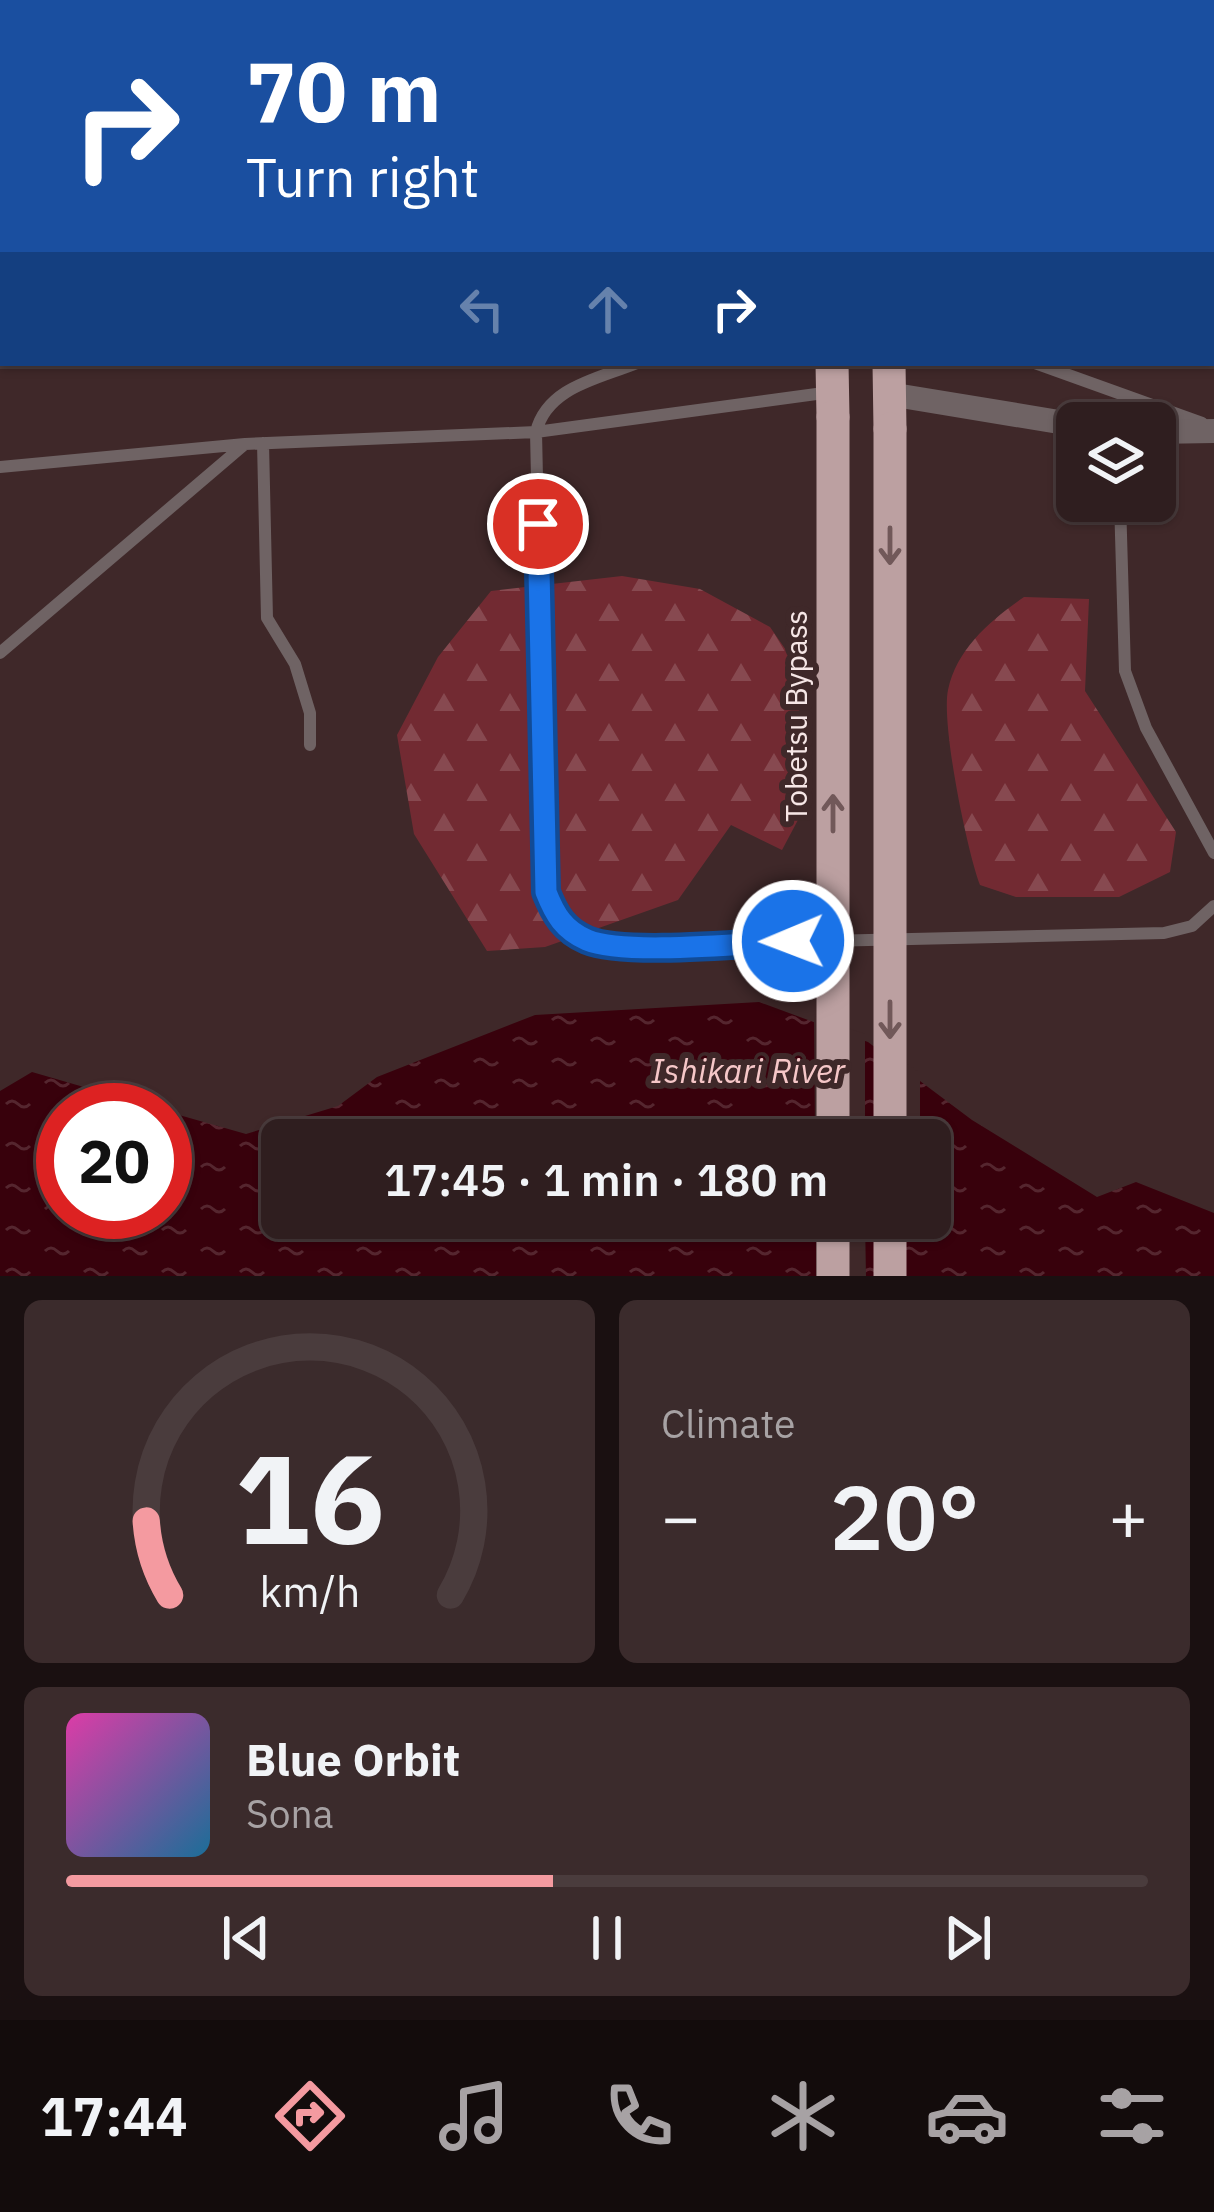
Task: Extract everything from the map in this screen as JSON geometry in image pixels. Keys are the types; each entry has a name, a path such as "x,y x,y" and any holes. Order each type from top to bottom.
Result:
{"highway":[{"path":"889,379 890,1119"},
{"name":"Tobetsu Bypass","path":"832,391 833,1119"},
{"path":"833,1239 833,1276"},
{"path":"890,1239 890,1276"}],"street":[{"path":"889,379 1056,420"},
{"path":"1176,431 1214,429"}],"lane":[{"path":"630,366 557,395 541,413 536,432 546,892 556,917 572,932 607,946 1164,933 1192,926 1214,906"},
{"path":"1043,366 1214,429"},
{"path":"0,467 263,442 536,432 832,391"},
{"path":"263,442 267,618 296,664 310,713 310,745"},
{"path":"0,653 245,444"},
{"path":"1121,522 1125,671 1146,728 1214,853"}],"green space":[{"path":"622,576 700,589 770,627 799,669 799,818 782,850 731,825 678,900 545,947 487,951 414,834 397,735 438,657 491,591"},
{"path":"1024,597 1089,599 1085,691 1176,832 1170,872 1119,897 1016,897 980,885 952,758 948,690 967,648"}],"water":[{"name":"Ishikari River","path":"759,1002 868,1042 972,1120 1097,1197 1136,1182 1214,1213 1214,1276 0,1276 0,1091 32,1072 70,1083 36,1083 36,1239 192,1239 192,1119 246,1134 261,1129 261,1239 951,1239 951,1119 295,1119 338,1106 377,1077 535,1015"}],"pier":[{"path":"814,1016 865,1034 865,1119 815,1119"},
{"path":"883,1046 920,1073 920,1119 884,1119"},
{"path":"816,1239 865,1239 866,1276 816,1276"}],"route":[{"path":"538,524 546,892 556,917 572,932 607,946 793,941"}]}
